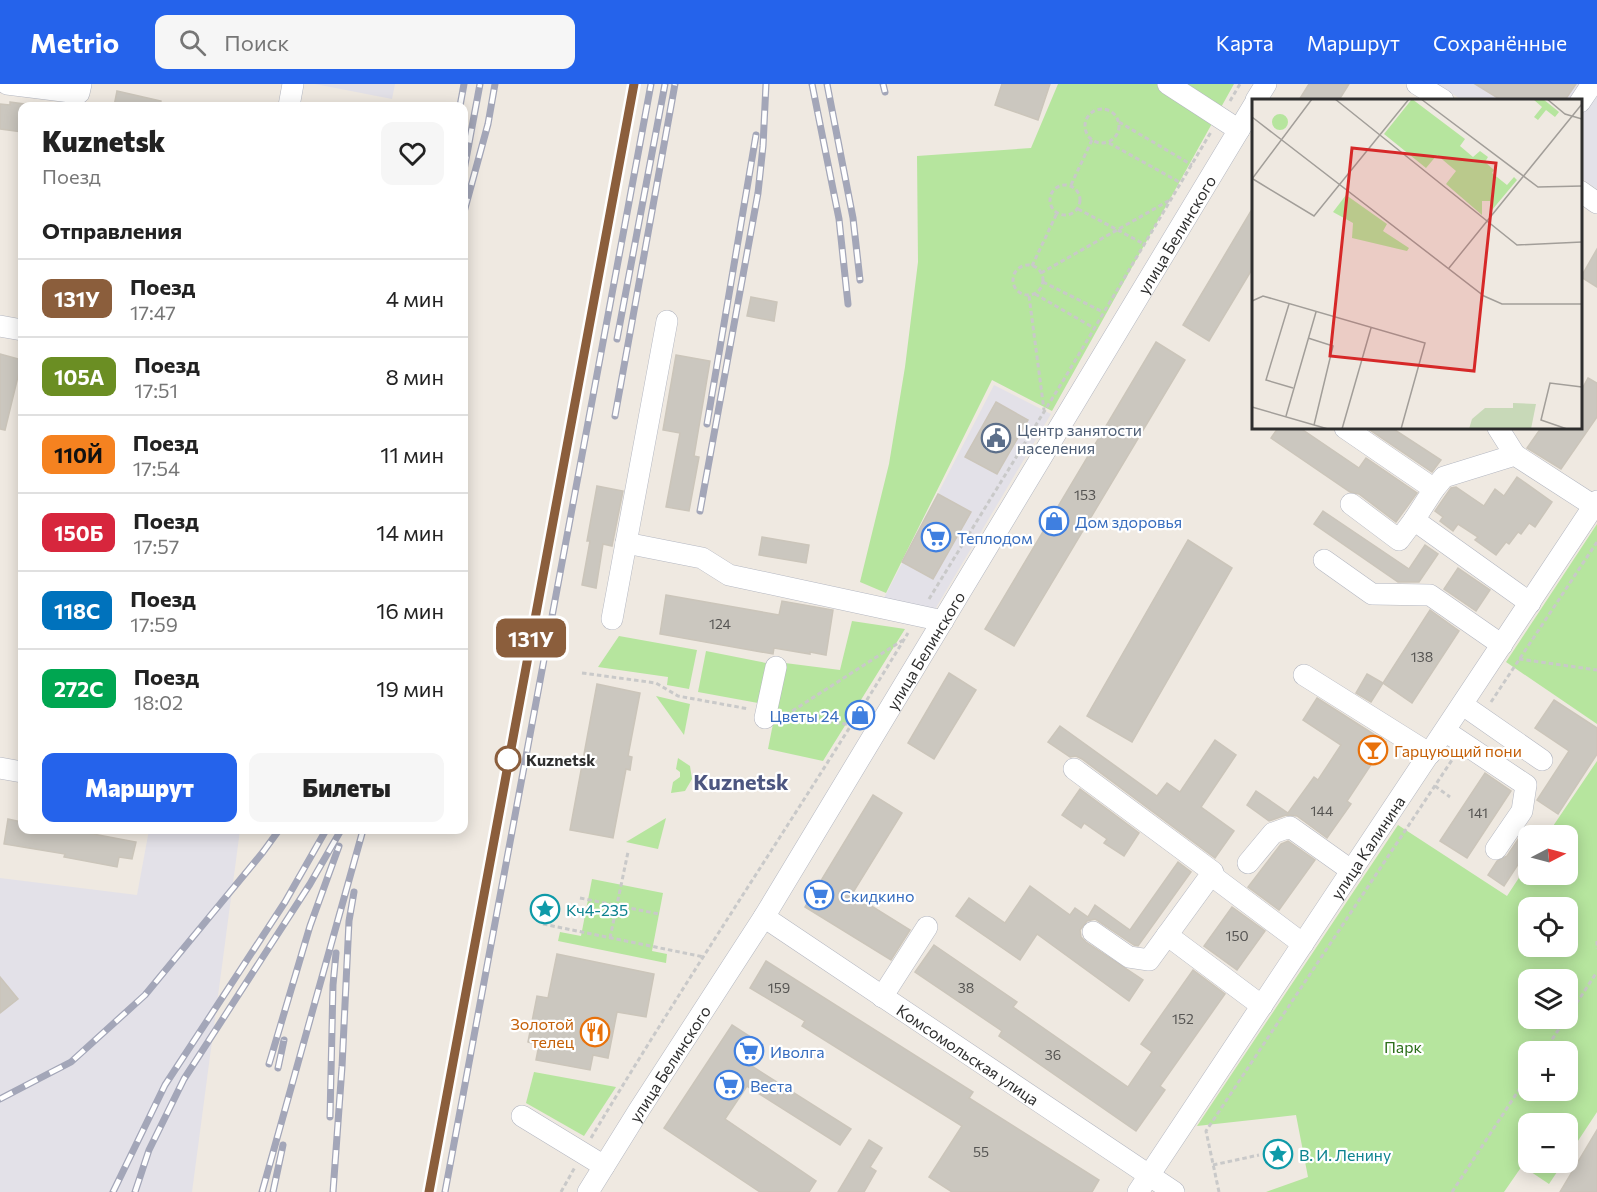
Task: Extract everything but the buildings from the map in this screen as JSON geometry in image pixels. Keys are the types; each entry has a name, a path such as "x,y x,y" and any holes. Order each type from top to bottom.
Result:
{"street":[{"path":"7,84 79,93 81,84"},
{"path":"290,102 293,84"},
{"path":"1168,84 1239,130"},
{"path":"1257,99 1266,84"},
{"path":"1417,84 1441,99"},
{"path":"1582,100 1592,84"},
{"name":"улица Белинского","path":"588,1192 764,917 1252,108"},
{"path":"1582,192 1597,202"},
{"path":"612,619 667,321"},
{"path":"0,326 18,329"},
{"path":"1346,429 1434,489"},
{"path":"1499,429 1515,455 1595,504"},
{"path":"1351,504 1399,540 1444,477 1515,455"},
{"name":"улица Калинина","path":"1143,1184 1595,504"},
{"path":"1414,519 1530,603"},
{"path":"626,543 702,558 729,575 943,621"},
{"path":"1324,560 1372,594 1430,595 1502,645"},
{"path":"772,715 776,667"},
{"path":"1304,675 1430,754"},
{"path":"1462,705 1542,760"},
{"path":"1445,731 1526,785 1521,811 1496,849"},
{"path":"0,768 18,771"},
{"path":"1074,769 1214,872 1149,960 1129,957 1093,932"},
{"path":"1248,863 1273,833 1290,827 1352,871"},
{"path":"1211,875 1303,944"},
{"name":"Комсомольская улица","path":"764,917 882,997 1143,1184 1173,1192"},
{"path":"882,997 927,927"},
{"path":"1167,935 1262,1006"},
{"path":"522,1116 604,1166"}],"path":[{"path":"561,1192 642,1053 905,639 1240,84"},
{"path":"1119,122 1117,136 1103,144 1092,140 1085,129 1092,112 1099,109 1111,112 1119,122 1192,165"},
{"path":"1070,185 1092,140"},
{"path":"1108,142 1181,183"},
{"path":"1070,185 1079,192 1081,198 1078,209 1068,215 1057,213 1052,208 1050,196 1057,186 1070,185"},
{"path":"1041,273 1171,200"},
{"path":"1078,209 1144,244"},
{"path":"1032,266 1057,213"},
{"path":"1032,266 1041,273 1043,282 1035,294 1029,296 1018,292 1014,287 1013,276 1021,267 1032,266"},
{"path":"1043,282 1104,312"},
{"path":"1035,294 1094,328"},
{"path":"1029,296 1044,412"},
{"path":"1481,717 1597,542"},
{"path":"772,715 905,639"},
{"path":"1519,659 1597,670"},
{"path":"582,673 656,683 678,696 772,715 852,725"},
{"path":"1219,1192 1206,1131 1463,743"},
{"path":"1435,786 1450,797"},
{"path":"610,938 628,852"},
{"path":"580,898 659,914"},
{"path":"543,924 704,957"},
{"path":"1597,941 1597,949"},
{"path":"1578,1000 1597,972"},
{"path":"1452,1192 1518,1091"},
{"path":"1214,1165 1258,1155"}],"shaded area":[{"path":"315,84 395,84 392,99"},
{"path":"1437,84 1597,84 1597,189 1582,179 1582,99 1460,99"},
{"path":"994,385 1051,414 934,611 883,600"},
{"path":"148,834 239,834 192,1192 0,1192 0,878 137,895"}],"green space":[{"path":"1058,84 1234,84 1052,411 992,380 886,593 860,582 889,464 905,367 918,262 917,156 1031,148"},
{"path":"1597,524 1597,724 1506,662"},
{"path":"852,621 905,629 823,761 768,749 785,663 840,670"},
{"path":"619,636 697,650 689,689 667,685 668,677 598,667"},
{"path":"706,651 766,663 758,703 698,692"},
{"path":"656,696 690,704 684,735"},
{"path":"678,758 690,766 692,779 685,791 671,793 673,782 680,777 680,772 676,769"},
{"name":"Парк","path":"1597,761 1597,1112 1578,1141 1578,1113 1518,1113 1518,1172 1504,1192 1266,1192 1308,1177 1296,1115 1197,1126 1398,825 1507,896 1518,879 1518,885 1578,885 1578,825 1554,825"},
{"path":"666,818 658,849 626,842"},
{"path":"592,879 663,893 652,951 667,954 666,963 558,941 560,932 581,936"},
{"path":"534,1072 616,1087 584,1136 526,1103"},
{"name":"Парк","path":"1532,1173 1556,1173 1549,1184"}],"railway":[{"path":"461,102 464,84"},
{"path":"468,148 480,84"},
{"path":"468,197 488,124 495,84"},
{"path":"430,1192 634,84"},
{"path":"445,1192 651,84"},
{"path":"617,339 665,84"},
{"path":"615,416 675,84"},
{"path":"700,511 758,193 766,84"},
{"path":"812,84 839,219 848,304"},
{"path":"827,84 853,218 860,280"},
{"path":"883,84 885,92"},
{"path":"707,424 756,135"},
{"path":"0,1099 71,1062 145,995 276,834"},
{"path":"113,1192 165,1085 285,902 324,834"},
{"path":"135,1192 149,1150 184,1079 310,884 339,834"},
{"path":"262,1192 362,834"},
{"path":"269,1064 310,926 339,846"},
{"path":"333,1192 349,921 354,892"},
{"path":"330,1117 333,985 336,953"},
{"path":"278,1068 284,1040"},
{"path":"273,1192 283,1145"}],"train":[{"name":"131У","path":"429,1192 634,84"}],"place":[{"name":"Центр занятости населения","path":"996,438"},
{"name":"Дом здоровья","path":"1054,521"},
{"name":"Теплодом","path":"936,537"},
{"name":"Цветы 24","path":"860,715"},
{"name":"Гарцующий пони","path":"1373,750"},
{"name":"Kuznetsk","path":"508,759"},
{"name":"Скидкино","path":"819,895"},
{"name":"Кч4-235","path":"545,909"},
{"name":"Золотой телец","path":"595,1032"},
{"name":"Иволга","path":"749,1051"},
{"name":"Веста","path":"729,1085"},
{"name":"В. И. Ленину","path":"1278,1154"}],"district":[{"name":"Kuznetsk","path":"741,781"}]}
